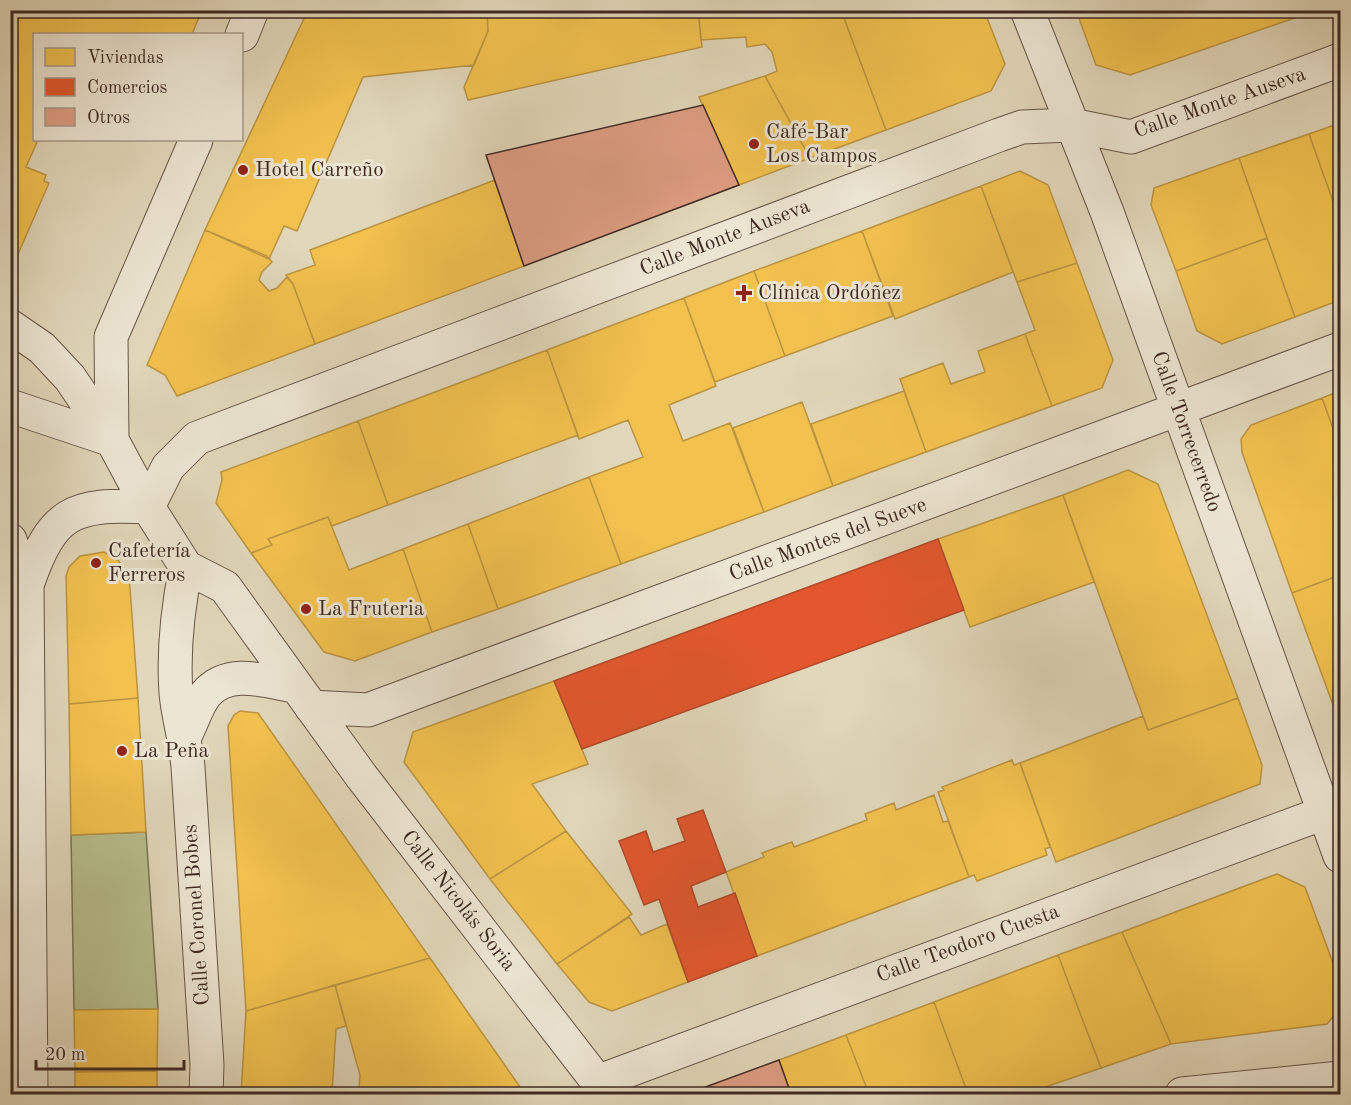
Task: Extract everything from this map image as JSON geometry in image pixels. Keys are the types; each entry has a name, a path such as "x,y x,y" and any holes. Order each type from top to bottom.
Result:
{"street":[{"path":"243,33 252,10"},
{"name":"Calle Torrecerredo","path":"1027,10 1107,212 1177,411 1332,810 1341,856"},
{"name":"Calle Monte Auseva","path":"148,507 168,467 197,438 1022,127 1071,125 1131,137 1341,60"},
{"path":"112,440 111,337 196,141"},
{"path":"10,326 42,348 70,378 112,440 148,507 186,567"},
{"name":"Calle Montes del Sueve","path":"303,696 368,710 1341,349"},
{"path":"10,406 112,440"},
{"path":"31,1095 27,585 39,549 53,528 79,511 109,505 148,507"},
{"path":"10,540 27,585"},
{"name":"Calle Nicolás Soria","path":"186,567 225,587 303,696 602,1088"},
{"name":"Calle Coronel Bobes","path":"186,567 178,611 176,693 186,736 206,1043 206,1095"},
{"name":"Calle Coronel Bobes","path":"186,736 206,694 223,681 248,678 303,696"},
{"name":"Calle Teodoro Cuesta","path":"602,1088 1332,810"},
{"path":"1182,1095 1341,1078"}],"green space":[{"path":"146,832 158,1009 74,1010 71,835"}],"building: Viviendas":[{"path":"10,10 202,10 192,33 33,33 33,141 38,141 26,167 46,175 44,181 49,183 18,254 10,252"},
{"path":"308,10 487,10 488,31 474,65 363,77 297,231 284,226 269,259 205,230"},
{"path":"487,10 698,10 702,47 468,100 464,87 488,31"},
{"path":"698,10 841,10 886,130 810,158 765,76 777,71 772,52 765,44 747,47 746,37 701,40"},
{"path":"841,10 984,10 1005,64 991,91 886,130"},
{"path":"1076,10 1308,10 1309,13 1130,75 1096,65"},
{"path":"765,76 810,158 739,185 699,97"},
{"path":"1340,123 1340,221 1309,134"},
{"path":"1309,134 1340,221 1340,300 1295,317 1239,158"},
{"path":"1239,158 1267,238 1176,271 1151,205 1154,188"},
{"path":"1020,171 1048,185 1077,263 1017,282 981,186"},
{"path":"495,180 524,266 315,344 293,284 286,275 315,265 310,250"},
{"path":"981,186 1013,272 895,319 862,231"},
{"path":"205,230 267,256 272,262 262,272 259,280 269,291 277,288 287,277 293,284 315,344 177,396 165,375 147,365"},
{"path":"862,231 893,316 785,356 754,271"},
{"path":"1267,238 1295,317 1222,344 1197,331 1176,271"},
{"path":"1077,263 1113,360 1102,388 1052,406 1025,334 1035,330 1017,282"},
{"path":"754,271 785,356 715,382 684,298"},
{"path":"684,298 716,386 669,405 683,441 730,423 764,512 621,564 589,477 643,457 628,420 579,439 547,350"},
{"path":"1025,334 1052,406 926,452 900,379 943,363 951,384 985,372 978,351"},
{"path":"547,350 578,435 388,505 358,421"},
{"path":"904,391 926,452 833,486 811,424"},
{"path":"1340,391 1340,448 1322,398"},
{"path":"1322,398 1340,448 1340,575 1292,593 1242,452 1241,439 1251,425"},
{"path":"802,402 833,486 764,512 733,428"},
{"path":"358,421 388,505 332,526 328,517 268,539 272,545 251,553 216,503 222,480 221,472"},
{"path":"1128,470 1158,484 1238,698 1148,730 1063,495"},
{"path":"589,477 621,564 498,609 468,524"},
{"path":"1063,495 1094,582 970,627 938,539"},
{"path":"328,517 349,570 403,549 432,632 355,661 324,652 251,553 272,545 268,539"},
{"path":"468,524 498,609 432,632 403,549"},
{"path":"104,552 118,560 129,575 138,698 69,704 66,576 69,567 80,556"},
{"path":"1340,575 1340,724 1292,593"},
{"path":"554,681 588,764 532,784 566,831 490,879 404,762 413,732"},
{"path":"138,698 146,832 71,835 69,704"},
{"path":"1238,698 1262,765 1260,784 1056,862 1020,763 1143,716 1148,730"},
{"path":"240,711 258,713 430,958 246,1011 228,726 234,715"},
{"path":"1012,760 1014,765 1020,763 1050,847 1045,849 1047,855 977,881 974,875 969,877 938,792 944,790 942,787"},
{"path":"934,795 943,822 948,821 969,877 757,956 726,872 764,857 762,853 792,842 794,847 867,820 865,814 894,803 896,810"},
{"path":"566,831 632,914 557,964 490,879"},
{"path":"1277,874 1305,887 1340,982 1340,1008 1327,1024 1171,1044 1122,932"},
{"path":"629,917 641,935 667,924 688,982 612,1011 589,1002 557,964"},
{"path":"1122,932 1171,1044 1101,1068 1058,955"},
{"path":"1058,955 1101,1068 1025,1094 968,1094 934,1002"},
{"path":"430,958 525,1094 362,1094 359,1088 360,1075 335,985"},
{"path":"335,985 346,1026 336,1029 332,1094 241,1094 246,1011"},
{"path":"934,1002 968,1094 869,1094 846,1035"},
{"path":"158,1009 157,1071 75,1072 74,1010"},
{"path":"846,1035 869,1094 791,1094 779,1060"},
{"path":"157,1071 157,1094 75,1094 75,1072"}],"building: Comercios":[{"path":"938,539 964,610 582,749 554,681"},
{"path":"703,810 726,872 691,886 698,907 735,893 757,956 688,982 659,899 644,905 619,841 646,831 653,852 685,841 677,819"}],"building: Otros":[{"path":"703,105 739,185 524,266 486,155"},
{"path":"779,1060 791,1094 701,1094 700,1089"}],"place":[{"name":"Café-Bar Los Campos","path":"754,144"},
{"name":"Hotel Carreño","path":"243,170"},
{"name":"Clínica Ordóñez","path":"744,293"},
{"name":"Cafetería Ferreros","path":"96,563"},
{"name":"La Fruteria","path":"306,609"},
{"name":"La Peña","path":"122,751"}]}
